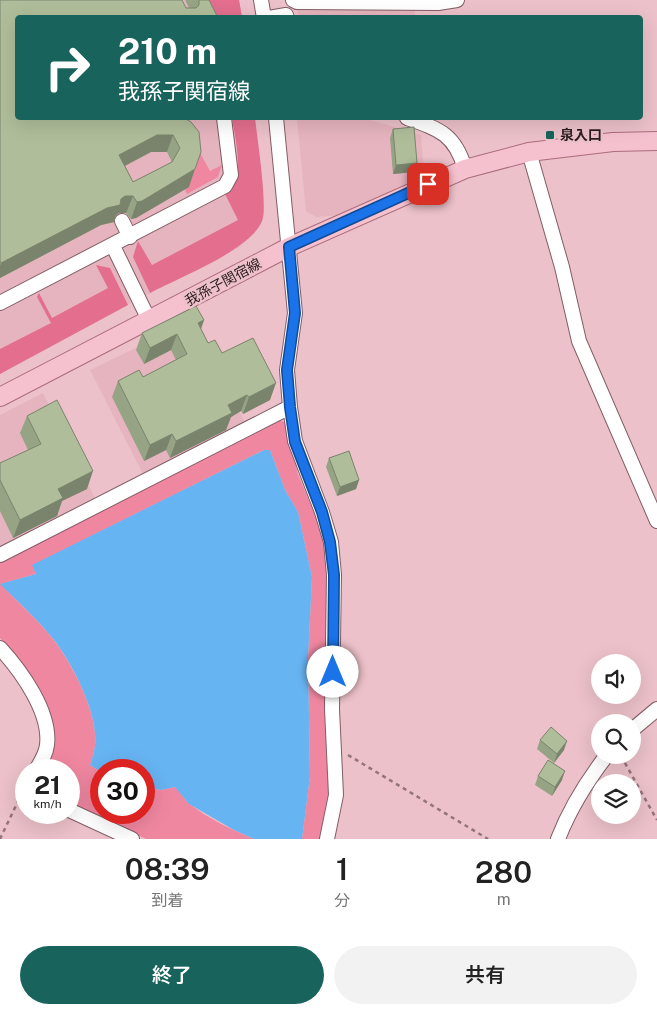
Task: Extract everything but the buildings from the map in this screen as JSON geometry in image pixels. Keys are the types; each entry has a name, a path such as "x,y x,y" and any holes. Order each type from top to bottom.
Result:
{"main road":[{"name":"我孫子関宿線","path":"0,398 289,247 465,169 529,152 613,142 657,141"}],"street":[{"path":"261,0 264,15"},
{"path":"293,0 297,2 438,3 456,0"},
{"path":"0,303 113,246 225,186 231,174 224,120"},
{"path":"276,120 295,313 287,370 290,407 295,442 322,512 330,542 334,575 332,709 336,795 326,839"},
{"path":"412,120 443,132 454,142 465,169"},
{"path":"529,152 562,267 579,340 657,521"},
{"path":"122,221 130,237"},
{"path":"113,246 150,320"},
{"path":"0,555 290,407"},
{"path":"0,648 15,664 36,698 43,718 48,746 42,759"},
{"path":"641,722 657,709"},
{"path":"558,839 574,804 600,764"},
{"path":"80,815 132,839"}],"path":[{"path":"335,747 488,839"},
{"path":"625,764 657,820"},
{"path":"0,839 15,808"}],"shaded area":[{"path":"0,0 239,0 242,15 15,15 15,120 255,120 264,214 255,233 238,248 53,343 0,374"},
{"path":"205,0 239,0 242,15 213,15"},
{"path":"294,5 415,6 415,15 299,15"},
{"path":"182,120 210,171 222,165 218,177 187,194 185,190 193,174 190,145"},
{"path":"232,120 255,120 264,202 262,221 255,232 229,253 150,293 133,257 138,241 152,265 238,220 225,194 232,188 236,180 238,170"},
{"path":"297,120 371,120 421,135 424,175 341,215 316,217 306,211"},
{"path":"96,265 110,268 128,305 0,374 0,349 51,323 37,297 39,293 52,318 108,288"},
{"path":"194,320 246,425 144,476 90,370"},
{"path":"43,393 96,500 0,549 0,415"},
{"path":"280,420 286,423 298,474 327,544 331,794 322,839 302,839 310,776 308,658 312,577 298,512 285,490 270,450 264,450 33,565 36,574 1,584 49,634 66,657 88,703 95,733 94,754 92,759 90,759 90,813 80,808 80,759 50,759 52,754 20,663 0,638 0,562"},
{"path":"175,787 189,803 205,815 254,839 146,839 114,824 155,824 155,789 161,790"}],"water":[{"path":"264,450 270,450 285,490 298,512 312,577 308,658 310,776 302,839 254,839 234,830 189,804 175,787 161,790 155,789 155,759 92,759 95,733 92,718 88,702 74,671 49,634 0,584 36,574 32,565"}],"place":[{"name":"泉入口","path":"550,135"}],"route":[{"path":"333,672 334,575 330,542 322,512 301,462 295,442 290,407 287,370 294,332 295,313 289,247 428,184"}]}
